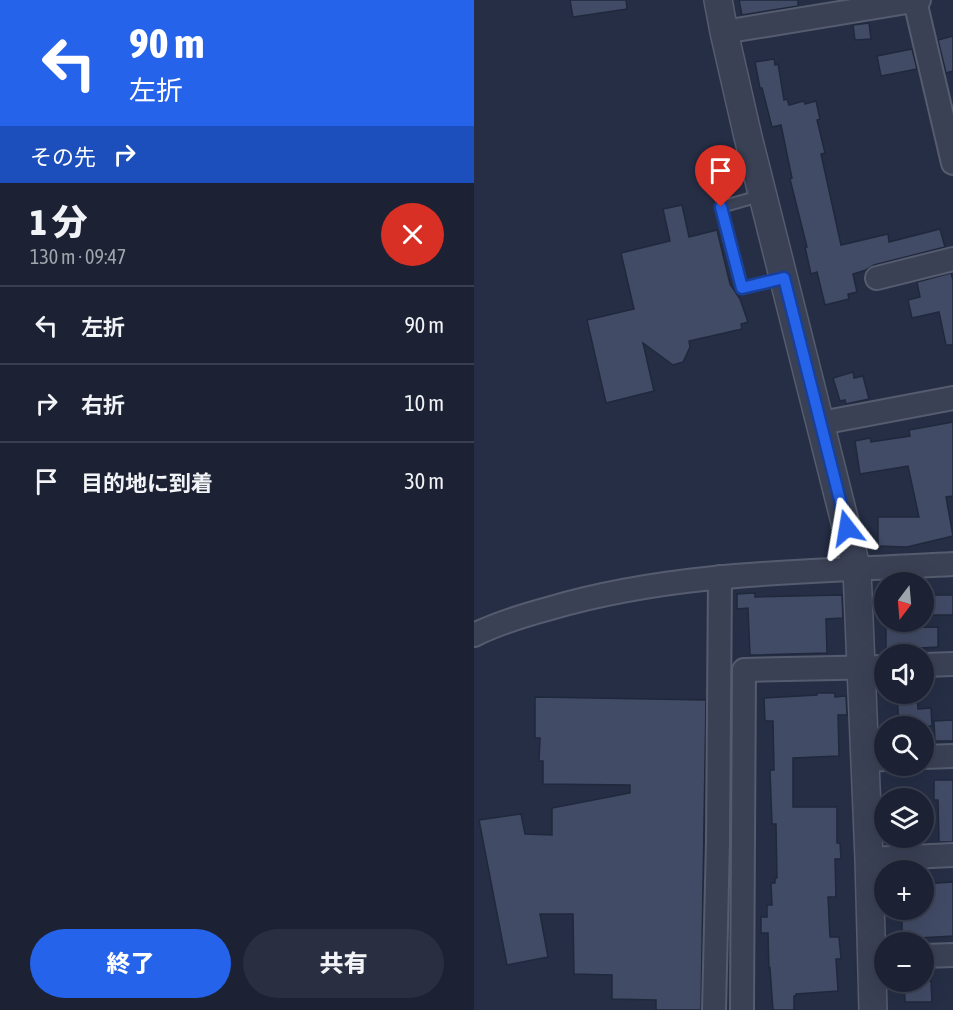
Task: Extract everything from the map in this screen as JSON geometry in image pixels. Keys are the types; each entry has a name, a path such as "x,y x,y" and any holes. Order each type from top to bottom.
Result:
{"street":[{"path":"718,0 763,195 857,570 873,667 874,716"},
{"path":"724,33 862,4 917,0 953,163"},
{"path":"877,278 953,259"},
{"path":"821,423 953,398"},
{"path":"474,635 575,601 646,586 720,577 953,564"},
{"path":"714,1010 720,577"},
{"path":"934,665 953,664"},
{"path":"742,1010 744,670 873,667"},
{"path":"934,757 953,756"},
{"path":"874,776 869,859 876,932"},
{"path":"869,859 953,855"},
{"path":"934,956 953,955"},
{"path":"873,1010 875,992"}],"lane":[{"path":"763,195 721,207 742,288 784,278"}],"building":[{"path":"570,0 626,0 627,9 573,17"},
{"path":"739,0 798,0 798,6 742,15"},
{"path":"869,23 871,39 855,40 853,25"},
{"path":"953,36 953,71 946,73 938,40"},
{"path":"912,49 917,69 881,76 877,56"},
{"path":"774,59 775,65 778,64 784,100 787,99 789,105 816,101 820,119 817,120 825,153 821,154 841,245 888,234 889,242 940,229 945,247 874,265 853,274 857,292 848,294 849,299 825,305 817,272 811,274 805,247 807,247 790,179 792,178 781,125 772,127 762,88 760,88 755,62"},
{"path":"682,205 689,237 717,230 730,284 740,299 748,322 741,324 742,329 689,341 690,347 683,362 673,365 643,343 654,391 606,403 587,320 634,309 621,253 670,241 663,209"},
{"path":"951,273 953,280 953,345 946,345 939,312 912,318 908,300 920,297 917,282"},
{"path":"853,372 854,378 863,376 869,399 846,404 845,400 840,401 833,378"},
{"path":"953,422 953,496 946,497 953,536 907,547 878,546 878,517 919,517 908,466 860,474 855,441 870,438 871,442 910,436 909,430"},
{"path":"755,593 755,597 842,595 843,618 826,619 827,653 750,655 748,608 737,609 737,594"},
{"path":"934,595 953,595 953,615 934,615"},
{"path":"934,627 938,627 938,647 934,647 934,644 886,644 886,632 934,632"},
{"path":"817,693 835,693 835,697 846,696 847,715 838,715 839,756 793,758 793,807 837,807 837,843 840,843 841,859 835,859 836,897 828,897 830,937 839,937 841,959 836,959 838,991 796,994 794,1010 773,1010 768,933 761,933 761,917 767,917 767,905 772,905 771,883 775,883 775,878 777,878 776,824 772,824 770,770 774,770 773,721 765,721 764,698 817,695"},
{"path":"535,697 706,700 701,1010 656,1010 656,1000 612,999 612,975 574,974 573,914 540,914 548,957 507,965 479,820 521,814 525,834 552,835 552,808 630,793 630,785 543,784 543,761 539,761 540,738 535,738"},
{"path":"898,704 918,704 918,709 931,708 931,716 898,716"},
{"path":"953,720 953,741 935,741 934,721"},
{"path":"934,780 953,780 953,842 939,842 938,800 934,800"},
{"path":"953,882 953,936 934,937 934,932 902,932 902,920 934,920 934,883"},
{"path":"905,992 932,992 932,1002 905,1002"}],"route":[{"path":"721,207 742,288 784,278 847,528"}]}
